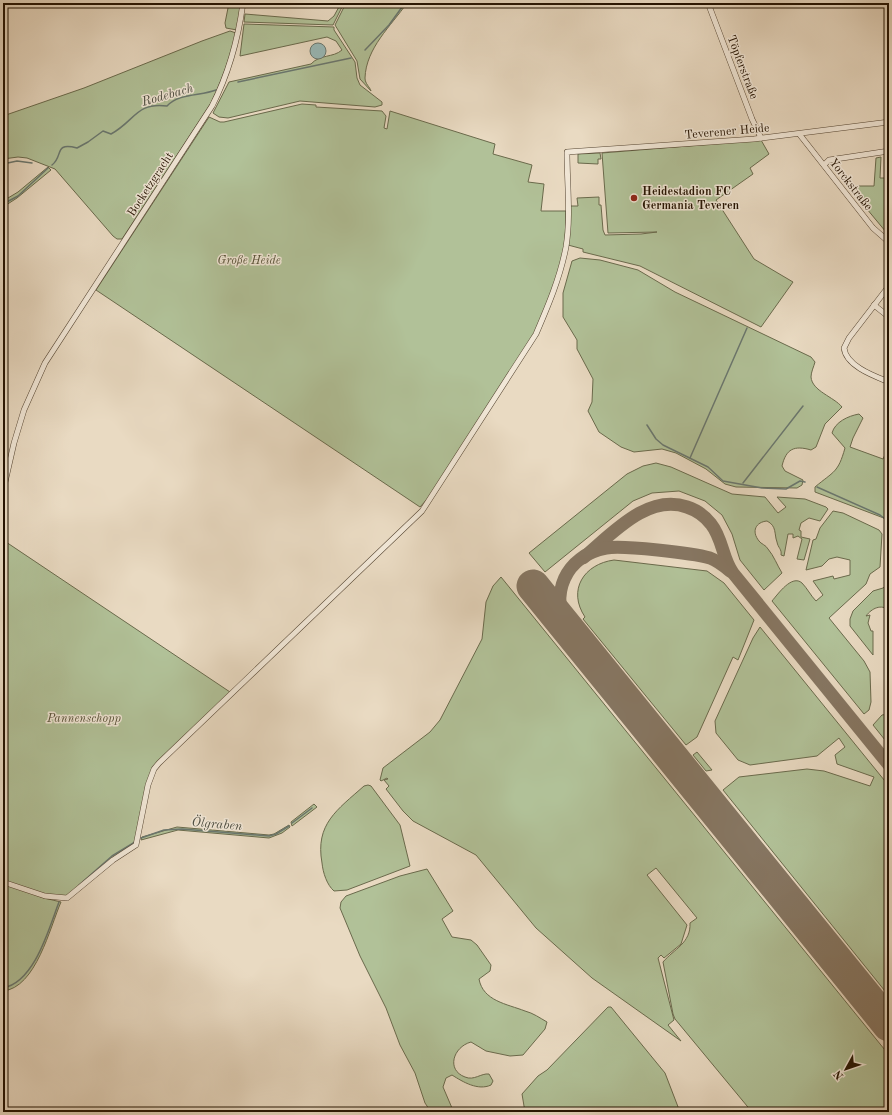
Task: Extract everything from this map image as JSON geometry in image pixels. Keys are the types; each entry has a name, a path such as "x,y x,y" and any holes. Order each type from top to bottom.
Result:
{"street":[{"name":"Bocketzgracht","path":"3,491 14,443 24,410 45,363 212,106 225,80 231,62 239,31 243,3"},
{"name":"Töpferstraße","path":"708,3 752,121 761,138"},
{"name":"Teverener Heide","path":"3,882 45,896 64,899 70,897 113,860 138,843 144,802 150,776 163,758 412,521 432,496 536,334 559,279 566,246 567,152 616,150 761,138 889,122"},
{"name":"Yorckstraße","path":"800,135 873,228 889,242"},
{"path":"824,165 829,160 889,151"},
{"path":"889,286 844,345 845,352 855,364 866,372 889,382"},
{"path":"874,305 889,317"}],"green space":[{"path":"229,3 241,3 237,30 226,28 225,23"},
{"path":"341,3 344,3 333,25 244,22 245,14 328,21 334,16"},
{"path":"346,3 407,3 380,38 370,57 366,67 365,78 371,91 360,79 357,61 335,25"},
{"path":"244,24 334,27 334,30 355,62 357,78 360,85 382,102 382,105 375,107 300,101 228,118 219,117 213,113 229,82 311,64 318,59 335,54 342,50 336,41 327,37 240,56"},
{"path":"230,31 236,33 234,42 222,78 210,105 122,239 117,239 113,236 55,169 27,158 18,157 3,159 3,116 84,88"},
{"name":"Große Heide","path":"302,104 316,105 316,107 382,111 386,116 384,128 387,129 390,111 495,144 493,154 532,165 528,182 544,184 541,211 566,211 565,246 561,266 536,331 429,497 420,507 96,290 209,117 220,122 224,122"},
{"path":"761,140 769,154 750,168 753,174 716,200 754,259 793,282 761,327 640,266 583,252 583,249 568,245 570,206 578,206 577,198 599,197 599,205 601,205 603,230 605,235 657,232 608,233 602,153"},
{"path":"600,153 601,159 598,159 598,164 578,163 578,154"},
{"path":"881,157 880,178 889,178 889,230 886,232 852,191 858,186 874,186 876,158"},
{"path":"48,167 51,170 17,198 3,207 3,201 18,192"},
{"path":"580,258 600,260 638,270 675,292 811,357 815,362 811,375 812,382 819,390 842,407 825,424 816,447 811,450 795,448 788,452 782,466 785,471 803,480 802,485 797,488 736,487 725,484 706,469 676,453 662,449 634,452 621,447 599,432 588,411 592,402 593,379 577,349 577,340 563,317 563,293 572,261"},
{"path":"859,414 863,418 850,447 883,459 889,446 889,520 815,492 815,487 837,467 845,448 832,433 834,429 842,420"},
{"path":"656,463 671,467 732,494 765,497 778,513 786,507 777,497 805,499 828,509 820,521 809,518 801,523 799,530 801,531 801,537 810,539 804,560 797,559 802,539 798,536 793,538 793,534 788,534 784,556 781,555 775,530 772,525 767,521 758,525 755,534 760,542 766,546 782,573 764,590 740,560 732,534 722,515 705,501 679,491 652,493 633,501 545,572 529,553 627,474 643,466"},
{"path":"833,511 843,513 879,530 882,534 880,567 870,574 866,584 829,618 864,661 870,672 871,702 869,710 864,714 772,601 786,586 794,581 798,581 804,585 816,601 823,595 813,581 833,576 834,579 850,575 850,560 837,557 829,559 822,566 806,570 813,540 816,539 820,528"},
{"path":"889,538 889,573 885,567 887,540"},
{"name":"Pannenschopp","path":"3,540 230,692 153,769 138,841 70,895 57,898 3,880"},
{"path":"614,560 707,571 724,583 754,620 738,660 733,657 697,737 686,745 583,619 585,617 580,607 578,597 578,588 582,580 594,567 603,562"},
{"path":"501,577 889,1055 889,1112 752,1112 675,1019 673,1014 663,962 685,941 690,930 690,923 697,918 656,868 647,875 687,925 681,944 664,958 661,955 658,958 674,1020 668,1025 681,1041 592,978 536,928 476,855 413,821 386,789 389,786 384,780 388,779 380,780 383,768 430,732 440,720 482,639 486,602 493,586"},
{"path":"889,583 889,610 880,607 871,611 866,616 870,615 868,623 871,631 873,631 873,655 850,626 850,619 853,611 873,591 883,588"},
{"path":"760,627 889,786 889,996 723,790 739,777 807,769 824,771 870,786 874,777 837,764 835,755 845,747 839,738 817,756 750,765 738,760 716,733 715,721 753,638"},
{"path":"889,714 889,745 873,725 882,715"},
{"path":"697,752 712,770 706,771 693,755"},
{"path":"364,786 371,786 400,825 410,866 347,890 334,891 327,882 323,871 321,849 325,828 330,819 345,803"},
{"path":"314,804 317,807 292,826 291,822"},
{"path":"289,825 290,827 282,833 269,838 178,830 141,840 142,837 177,827 269,835 274,834"},
{"path":"427,869 453,911 442,919 452,937 471,940 477,945 491,965 490,971 479,979 485,992 497,1001 531,1013 547,1022 545,1029 523,1055 510,1056 486,1051 471,1042 460,1049 456,1053 454,1059 455,1069 459,1074 468,1078 474,1078 489,1074 493,1081 491,1085 481,1087 466,1083 452,1075 446,1078 443,1087 452,1108 443,1112 431,1112 425,1103 415,1073 400,1045 386,1008 360,956 340,908 341,902 346,896 400,876"},
{"path":"3,883 44,898 61,902 47,940 33,968 15,987 3,991"},
{"path":"608,1007 611,1007 665,1073 680,1112 525,1112 522,1094 538,1076 547,1070"}],"water":[{"path":"318,43 325,48 326,51 321,58 318,59 311,54 310,51 315,44"}],"waterway":[{"name":"Rodebach","path":"365,50 389,25 405,3"},
{"name":"Rodebach","path":"238,82 351,58"},
{"name":"Rodebach","path":"52,165 58,158 62,148 77,148 103,131 111,134 142,110 149,107 167,106 184,97 216,90"},
{"path":"3,164 17,161 32,163"},
{"name":"Rodebach","path":"3,204 18,196 48,168"},
{"path":"690,458 747,328"},
{"path":"743,483 803,406"},
{"path":"647,425 656,439 663,445 708,467 723,481 762,488 786,489 800,481 805,482"},
{"path":"817,487 880,515 889,522"},
{"name":"Ölgraben","path":"292,823 312,808"},
{"name":"Ölgraben","path":"141,838 164,830 182,829 269,836 276,834 289,826"},
{"name":"Ölgraben","path":"79,885 112,856 135,842"},
{"name":"Ölgraben","path":"3,988 14,984 24,976 32,965 45,939 59,902"}],"taxiway":[{"path":"583,558 618,528 644,511 658,506 672,504 687,507 700,514 709,521 715,530 729,567 733,573 889,765"},
{"path":"568,630 562,616 560,603 564,578 580,559 592,552 615,547 674,552 710,558 730,571"}],"runway":[{"path":"533,586 889,1025"}],"place":[{"name":"Heidestadion FC Germania Teveren","path":"634,198"}]}
